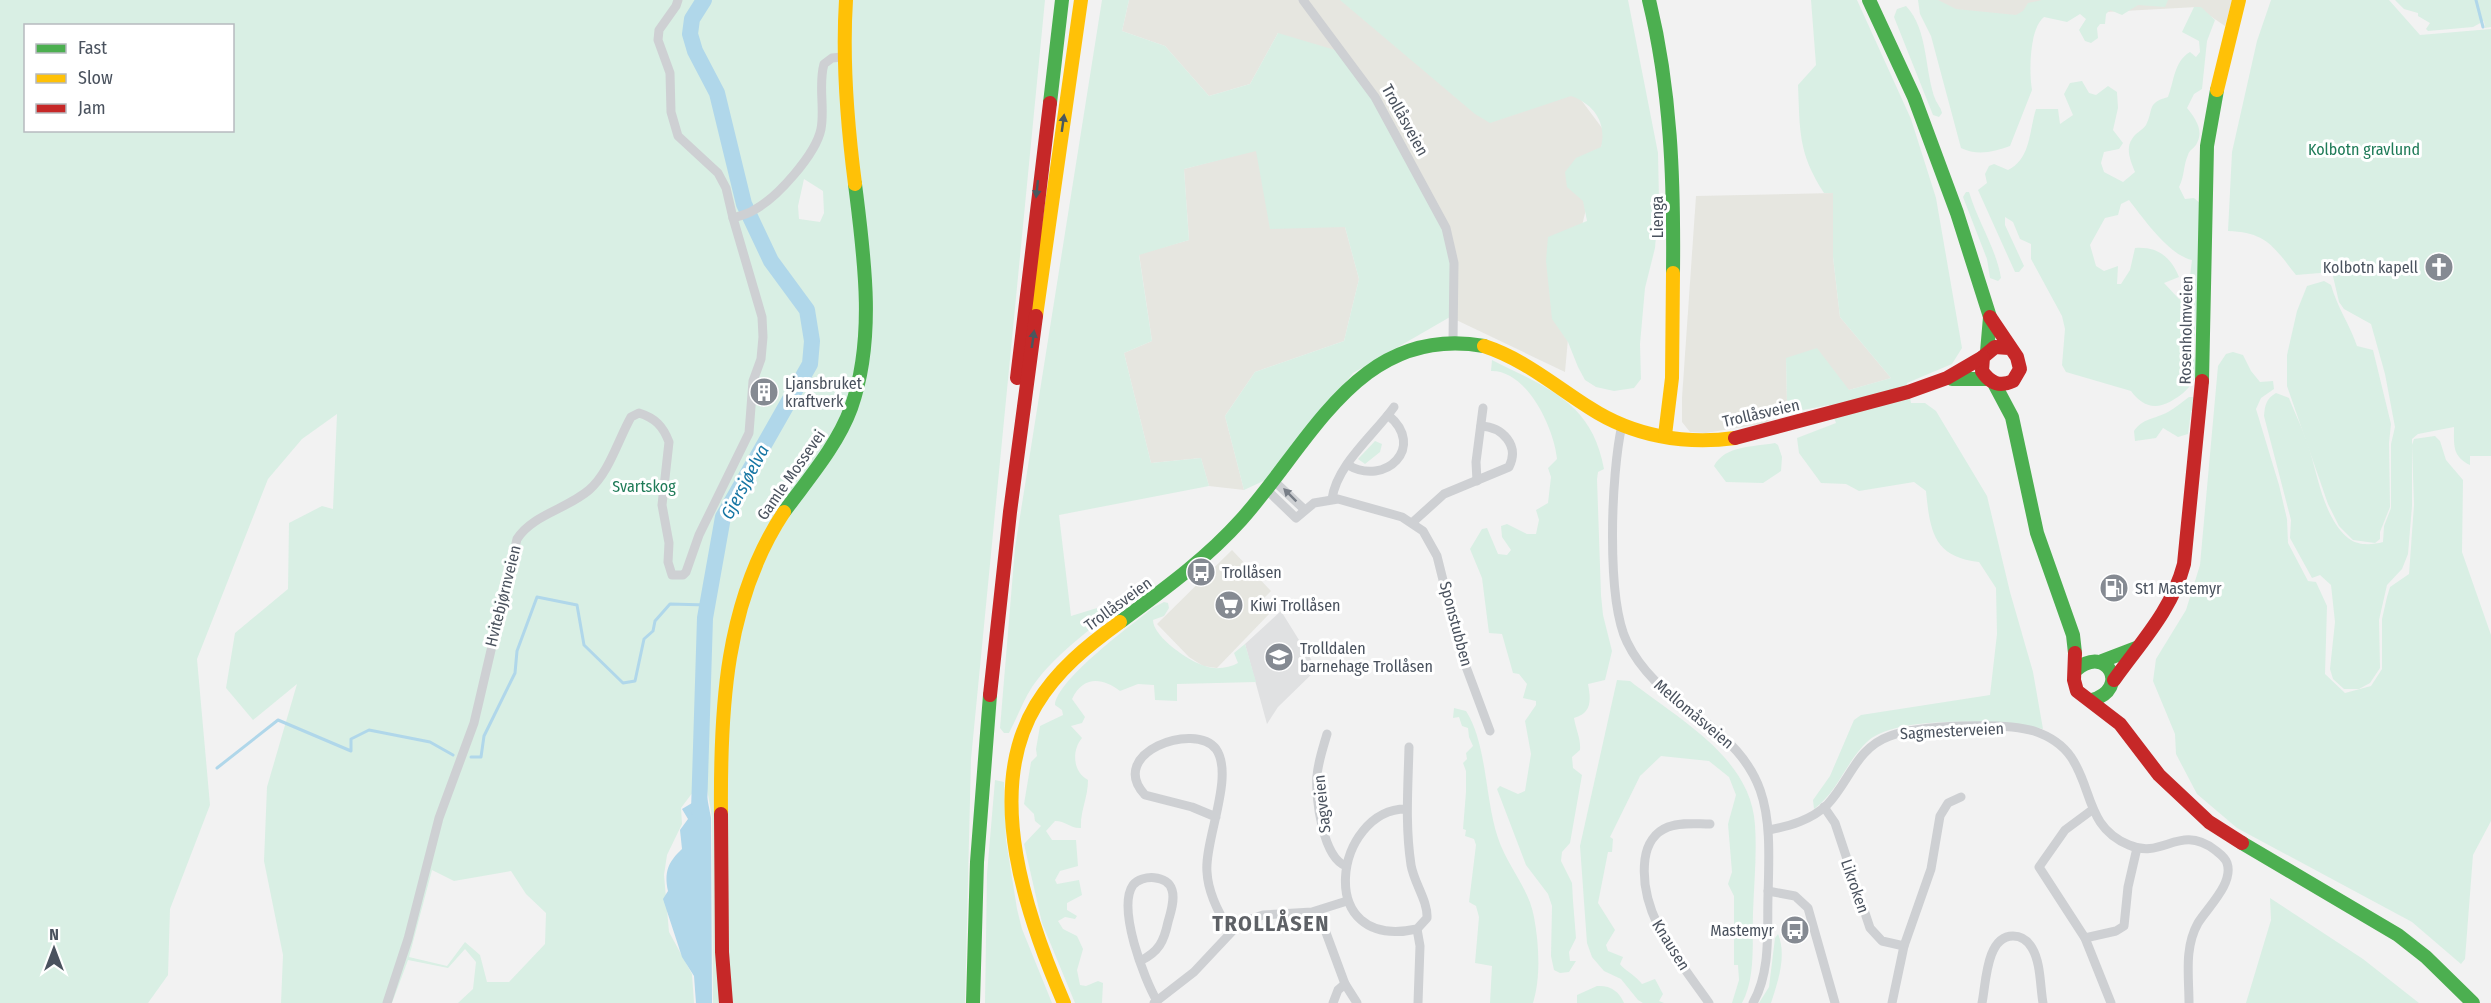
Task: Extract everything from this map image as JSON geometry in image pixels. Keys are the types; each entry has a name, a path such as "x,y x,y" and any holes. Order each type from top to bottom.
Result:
{"main road":[{"name":"Gamle Mossevei","path":"726,1003 723,960 721,753 730,650 742,600 765,543 790,502 840,434 855,399 860,374 863,313 862,237 845,111 842,57 846,0"},
{"path":"965,1003 970,863 981,700 1043,142 1062,0"},
{"path":"973,1003 981,793 996,621 1048,222 1081,0"},
{"name":"Lienga","path":"1649,0 1663,58 1673,136 1672,381 1665,435"},
{"path":"1869,0 1923,118 1990,316 2010,348 2017,354 2020,363 2019,373 2014,380 2005,385 1991,382"},
{"name":"Rosenholmveien","path":"2112,685 2136,648 2169,608 2179,588 2184,564 2202,385 2208,146 2222,66 2239,0"},
{"path":"1990,316 1985,355 1981,366 2012,417"},
{"name":"Trollåsveien","path":"1064,1003 1036,935 1018,863 1014,820 1015,773 1026,725 1038,700 1066,666 1197,564 1270,485 1340,396 1364,373 1402,351 1430,343 1453,341 1485,346 1516,358 1605,417 1622,425 1696,440 1729,439 1950,379 1985,355"},
{"path":"1985,355 2000,346 2010,348"},
{"name":"Trollåsveien","path":"1950,379 1991,382"},
{"path":"2014,380 2012,417 2037,533 2073,634 2076,670 2074,680 2077,691 2092,700 2120,724 2159,775 2209,822 2254,852 2398,935 2433,963 2472,1003"},
{"path":"2073,634 2098,661 2109,667 2120,724"},
{"name":"Rosenholmveien","path":"2098,661 2136,648"},
{"path":"2076,670 2084,662 2098,661"},
{"path":"2092,700 2101,698 2112,685"}],"street":[{"path":"678,0 659,30 658,40 670,73 671,112 678,136 723,181 733,218 756,210 798,170 814,147 821,132 823,117 824,64 832,58 842,57"},
{"name":"Trollåsveien","path":"1303,0 1375,97 1446,228 1454,263 1453,341"},
{"name":"Hvitebjørnveien","path":"387,1003 408,939 440,818 474,723 511,558 521,533 525,527 543,519 590,490 605,469 632,417 639,413 653,417 666,432 669,441 662,505 669,543 668,562 672,575 683,575 699,535 749,433 753,381 761,359 762,316 733,218"},
{"path":"1332,499 1336,484 1348,465 1394,406"},
{"path":"1477,481 1476,462 1484,408"},
{"path":"1348,465 1364,471 1382,470 1401,455 1405,445 1403,435 1388,415"},
{"name":"Mellomåsveien","path":"1622,425 1616,466 1613,573 1615,605 1622,632 1636,658 1650,676 1723,734 1739,751 1761,791 1769,830 1768,891 1765,970 1754,1003"},
{"path":"1270,485 1296,518 1314,503 1332,499 1360,504 1413,522 1444,494 1506,470 1512,458 1509,442 1503,432 1493,426 1481,426"},
{"path":"1270,485 1305,510"},
{"name":"Sponstubben","path":"1413,522 1428,537 1437,556 1462,656 1490,731"},
{"name":"Sagmesterveien","path":"1769,830 1793,824 1824,807 1862,754 1880,740 1911,731 1996,728 2032,730 2058,742 2076,765 2092,810 2113,836 2137,848"},
{"name":"Sagveien","path":"1327,734 1317,772 1317,789 1328,849 1334,858 1346,866"},
{"path":"1216,818 1192,807 1145,795 1139,786 1136,771 1141,755 1152,748 1186,739 1201,739 1218,753 1221,769 1216,818 1207,872 1217,908 1230,931"},
{"path":"1406,809 1390,810 1374,820 1363,833 1346,866 1347,901 1355,913 1370,926 1387,930 1417,929 1426,922 1427,911 1413,874 1406,809 1409,747"},
{"path":"1892,1003 1904,946 1931,869 1940,816 1948,803 1961,797"},
{"name":"Likroken","path":"1824,807 1835,823 1872,932 1882,940 1904,946"},
{"path":"2092,810 2065,830 2039,867 2085,938 2112,1003"},
{"name":"Knausen","path":"1709,1003 1657,924 1647,898 1644,878 1646,852 1657,833 1677,825 1710,824"},
{"path":"2085,938 2116,931 2124,926 2127,895 2137,848 2154,848 2193,838 2213,849 2227,863 2224,884 2200,920 2191,941 2189,1003"},
{"path":"1140,961 1158,950 1167,927 1173,892 1168,882 1161,879 1140,879 1130,892 1130,921 1140,961 1155,1002 1204,963 1230,931 1240,923 1254,917 1318,911 1347,901"},
{"path":"1768,891 1795,896 1808,908 1835,1003"},
{"path":"1318,911 1345,984 1357,1003"},
{"path":"1417,929 1420,946 1418,1003"},
{"path":"1982,1003 1992,952 2003,939 2015,936 2026,940 2034,950 2043,1003"},
{"path":"1333,1003 1338,990 1345,984"}],"shaded area":[{"path":"1129,0 1350,0 1576,93 1605,132 1576,250 1565,372 1450,317 1278,33 1250,84 1209,96 1165,46 1122,31"},
{"path":"1938,0 2232,0 2225,26 2197,7 1943,21"},
{"path":"1256,150 1345,227 1359,279 1344,341 1255,372 1225,416 1244,490 1209,486 1201,458 1151,463 1124,353 1152,341 1139,254 1189,240 1184,169"},
{"path":"1833,193 1833,257 1840,317 1891,378 1849,390 1786,358 1787,403 1766,423 1706,433 1690,432 1682,422 1682,398 1696,196"},
{"path":"1232,550 1271,591 1262,600 1273,610 1217,668 1203,666 1189,657 1157,624"},
{"name":"Trolldalen barnehage Trollåsen","path":"1281,611 1317,669 1278,707 1267,724 1245,644"}],"green space":[{"name":"Svartskog","path":"0,0 1045,0 971,759 965,1003 713,1003 712,817 707,789 693,792 681,808 682,824 667,855 664,875 669,932 692,974 694,1003 458,1003 473,989 476,962 465,949 448,968 408,960 392,1003 281,1003 283,955 264,861 267,787 297,684 253,720 226,688 235,633 288,589 289,523 322,506 333,509 337,414 302,439 268,479 197,659 210,805 170,909 168,975 148,1003 0,1003","holes":["804,179 823,191 824,213 820,222 799,219 798,206","432,870 454,881 511,871 526,894 546,913 545,944 509,982 487,982 480,955 465,942 447,966 409,957"]},
{"path":"1102,0 1129,0 1122,31 1165,46 1209,96 1250,84 1278,33 1335,50 1381,105 1424,183 1452,252 1450,317 1353,373 1272,477 1244,490 1225,416 1255,372 1344,341 1359,279 1345,227 1270,229 1256,151 1184,169 1189,240 1139,255 1152,341 1124,353 1151,463 1201,458 1209,486 1059,515 1071,616 1133,597 1079,638 1054,661 1032,687 1009,733 1004,733 1000,728 1015,548"},
{"path":"1340,0 1628,0 1658,153 1659,200 1655,248 1645,288 1640,344 1641,379 1634,388 1614,391 1596,387 1585,380 1568,342 1552,319 1546,261 1548,237 1587,221 1583,201 1567,187 1565,172 1576,158 1601,147 1602,130 1592,109 1571,96 1490,123 1475,114"},
{"path":"1811,0 1857,0 1911,119 1936,198 1962,348 1952,364 1907,383 1911,403 1925,403 1936,411 1987,496 2010,592 2033,672 2043,729 1979,722 1952,722 1927,723 1883,732 1860,749 1836,785 1814,809 1813,800 1830,776 1854,720 1861,715 1990,695 1997,634 1996,588 1979,562 1952,555 1937,540 1930,519 1926,491 1914,482 1859,491 1846,484 1821,483 1799,453 1797,438 1836,423 1829,405 1803,410 1787,403 1786,358 1817,348 1849,390 1891,378 1840,317 1833,257 1833,193 1824,193 1809,166 1802,141 1798,85 1816,65"},
{"path":"1918,0 1938,0 1956,9 2016,15 2023,11 2028,3 2042,0 2168,0 2165,7 2138,5 2122,15 2110,10 2106,14 2105,24 2100,24 2097,28 2098,38 2091,43 2085,41 2079,30 2086,19 2080,14 2067,22 2044,17 2035,31 2033,41 2030,73 2032,90 2010,146 1979,152 1961,148 1931,36 1920,14"},
{"name":"Kolbotn gravlund","path":"2271,0 2389,0 2420,35 2491,29 2491,456 2470,456 2470,465 2464,462 2455,449 2454,427 2418,434 2412,439 2412,506 2408,554 2402,569 2387,585 2379,620 2380,668 2370,683 2359,689 2344,689 2333,679 2330,669 2335,622 2331,585 2320,575 2312,578 2290,538 2291,520 2264,416 2267,403 2273,395 2276,393 2289,398 2306,439 2322,495 2333,519 2352,541 2365,544 2383,542 2384,526 2391,508 2391,444 2395,427 2385,374 2371,324 2344,309 2339,302 2332,272 2296,275 2268,243 2252,234 2228,231 2232,152 2257,41"},
{"path":"2395,0 2491,0 2491,27 2485,28 2484,21 2473,27 2428,31 2426,29 2430,23 2418,16 2418,13 2404,9"},
{"path":"1906,6 1919,27 1932,90 1942,113 1939,117 1933,115 1894,17 1897,9"},
{"path":"2194,7 2201,7 2215,20 2207,41 2202,89 2194,94 2187,108 2198,124 2199,138 2189,153 2179,187 2185,199 2194,198 2201,204 2194,348 2196,369 2192,383 2181,395 2166,403 2153,406 2140,401 2131,391 2066,372 2062,365 2065,329 2062,316 2031,259 2031,244 2020,239 2013,222 2005,217 2005,225 2024,266 2019,272 2015,272 1978,190 1987,183 1985,174 1989,166 1994,164 2008,170 2021,159 2028,144 2036,109 2058,109 2060,124 2073,115 2064,94 2070,83 2082,81 2089,93 2096,95 2108,86 2117,92 2118,108 2113,130 2123,143 2119,149 2104,152 2101,163 2104,172 2123,182 2135,172 2129,151 2132,139 2146,125 2153,105 2168,97 2175,72 2181,61 2190,52 2196,57 2200,52 2199,41 2182,32","holes":["2129,200 2166,244 2192,260 2187,300 2179,299 2164,283 2179,277 2172,264 2156,251 2135,248 2130,270 2121,284 2117,284 2118,266 2104,271 2096,266 2090,245 2105,218 2118,215 2121,204"]},
{"path":"1966,192 1969,192 1999,267 2001,278 1998,281 1990,278 1987,259 1963,197"},
{"path":"2324,281 2331,285 2357,346 2373,350 2391,424 2390,507 2380,532 2380,539 2375,543 2353,540 2339,526 2328,504 2287,386 2287,355 2297,311 2307,286"},
{"path":"2233,352 2243,355 2260,382 2273,381 2274,389 2261,398 2256,409 2279,485 2287,519 2288,543 2308,581 2316,582 2327,606 2325,674 2345,693 2371,686 2382,669 2382,619 2387,597 2390,587 2409,574 2414,505 2412,445 2414,439 2435,436 2440,441 2446,460 2463,480 2462,552 2491,635 2491,821 2473,855 2465,959 2461,964 2412,922 2237,828 2197,794 2176,754 2175,734 2153,681 2156,659 2186,610 2200,565 2218,366 2226,354"},
{"path":"1492,360 1548,389 1578,412 1598,446 1604,469 1598,472 1597,479 1601,595 1603,615 1612,651 1605,680 1588,684 1589,705 1584,713 1574,718 1580,750 1572,757 1573,768 1582,775 1570,843 1562,852 1561,861 1572,883 1576,938 1569,952 1570,961 1576,961 1569,972 1560,973 1554,970 1551,956 1552,906 1548,894 1526,865 1497,789 1500,786 1518,794 1525,791 1531,754 1525,721 1536,705 1536,701 1523,698 1527,684 1519,674 1513,673 1502,634 1489,633 1482,578 1470,549 1482,529 1487,528 1498,554 1507,555 1511,550 1502,537 1501,526 1507,524 1527,534 1536,534 1539,520 1536,510 1548,503 1551,477 1548,468 1557,459 1550,432 1536,403 1516,380 1504,373 1491,371"},
{"path":"2189,397 2193,397 2197,402 2191,412 2188,434 2178,437 2163,428 2156,438 2135,441 2134,431 2141,424 2168,412"},
{"path":"1375,441 1382,444 1380,452 1365,464 1358,459"},
{"path":"1775,443 1782,457 1781,471 1763,483 1726,482 1714,466 1725,454 1749,446"},
{"path":"1164,602 1168,603 1169,608 1164,616 1153,620 1159,634 1173,648 1198,664 1217,668 1238,663 1234,653 1245,644 1256,682 1177,684 1177,701 1155,700 1154,685 1138,684 1120,691 1106,683 1093,681 1076,691 1072,699 1085,717 1082,723 1071,726 1082,738 1076,748 1075,760 1079,771 1088,780 1081,828 1055,821 1046,831 1052,840 1076,840 1078,866 1060,871 1055,880 1057,884 1079,880 1082,895 1067,903 1067,910 1077,916 1075,919 1065,917 1058,921 1063,929 1077,936 1083,949 1077,970 1080,985 1086,986 1098,981 1103,983 1102,1003 1075,1003 1042,923 1024,844 1041,826 1024,804 1031,762 1037,756 1040,726 1063,715 1062,710 1055,705 1068,681 1114,639 1154,607"},
{"path":"1617,680 1630,681 1690,725 1709,742 1741,779 1750,801 1755,825 1756,847 1752,959 1749,982 1742,1003 1732,1003 1739,980 1738,965 1734,965 1734,896 1728,884 1732,872 1728,824 1736,795 1729,777 1709,761 1661,756 1640,776 1610,837 1613,839 1612,852 1608,852 1598,903 1615,930 1606,945 1608,951 1623,957 1620,964 1642,984 1655,979 1663,994 1659,1001 1664,1003 1643,1003 1638,1000 1621,979 1604,971 1592,957 1587,943 1580,846"},
{"path":"1454,708 1466,711 1473,724 1482,755 1490,807 1498,838 1531,906 1538,949 1536,993 1533,1003 1490,1003 1492,966 1475,963 1479,917 1476,906 1469,902 1476,845 1474,839 1465,836 1466,830 1463,829 1466,771 1463,763 1467,759 1466,753 1473,746 1468,728 1462,726 1459,717 1453,718"},
{"path":"995,780 1004,782 1006,840 1022,929 1052,1003 985,1003 987,874"},
{"path":"2270,898 2363,959 2419,1003 2246,1003 2271,920"},
{"path":"1778,934 1782,960 1776,986 1771,1003 1759,1003 1769,987 1775,938"},
{"path":"1597,986 1614,990 1624,1003 1577,1003 1577,995"}],"water":[{"path":"699,790 706,792 711,818 712,1003 696,1003 694,976 682,957 663,899 668,891 668,868 673,858 682,849 680,830 688,819 682,809 692,803"}],"waterway":[{"name":"Gjersjøelva","path":"699,811 705,618 723,517 810,364 812,341 807,310 771,261 744,204 717,93 695,51 690,34 692,19 704,0"},
{"path":"2476,0 2483,27"},
{"path":"471,757 481,757 484,736 515,673 517,651 537,597 577,605 584,645 623,683 635,681 644,639 653,631 655,621 670,604 707,605"},
{"path":"217,768 278,720 351,751 351,739 369,730 430,742 453,755"}],"traffic: fast":[{"path":"1050,103 1062,0"},
{"path":"1649,0 1662,68 1670,135 1673,273"},
{"path":"1869,0 1914,97 1957,213 1990,317 1987,352"},
{"path":"2202,381 2207,146 2217,90"},
{"path":"784,512 838,436 851,408 859,381 866,325 866,297 855,184"},
{"path":"1120,622 1183,574 1227,535 1267,489 1316,424 1342,395 1371,371 1403,353 1441,344 1484,346"},
{"path":"1952,379 1986,379"},
{"path":"1995,385 2012,417 2037,533 2073,635 2075,653"},
{"path":"2102,661 2136,648"},
{"path":"2076,670 2087,663 2097,662 2105,665 2110,671 2112,679 2110,687 2104,694 2092,700"},
{"path":"973,1003 977,862 990,695"},
{"path":"2242,843 2398,935 2426,957 2473,1003"}],"traffic: slow":[{"path":"846,0 846,92 855,184"},
{"path":"1036,316 1081,0"},
{"path":"2217,90 2239,0"},
{"path":"1665,435 1672,378 1673,273"},
{"path":"1484,346 1513,358 1607,418 1642,432 1678,439 1735,438"},
{"path":"721,814 722,735 730,657 749,582 764,546 784,512"},
{"path":"1064,1003 1037,933 1016,855 1012,815 1013,776 1020,739 1044,692 1074,659 1120,622"}],"traffic: jam":[{"path":"1017,378 1050,103"},
{"path":"990,695 1010,512 1036,316"},
{"path":"1990,317 2017,357 2020,369 2013,381 2004,384 1996,383 1982,371 1983,357 1995,347 2009,348"},
{"path":"1735,438 1908,392 1947,378 1983,357"},
{"path":"2114,680 2164,611 2179,581 2184,564 2202,381"},
{"path":"2075,653 2074,680 2077,691 2120,724 2159,775 2209,822 2242,843"},
{"path":"721,814 722,952 726,1003"}],"place":[{"name":"Kolbotn kapell","path":"2439,267"},
{"name":"Ljansbruket kraftverk","path":"764,392"},
{"name":"Trollåsen","path":"1201,572"},
{"name":"St1 Mastemyr","path":"2114,588"},
{"name":"Kiwi Trollåsen","path":"1229,605"},
{"name":"Trolldalen barnehage Trollåsen","path":"1279,657"},
{"name":"Mastemyr","path":"1795,930"}],"district":[{"name":"TROLLÅSEN","path":"1271,923"}]}
